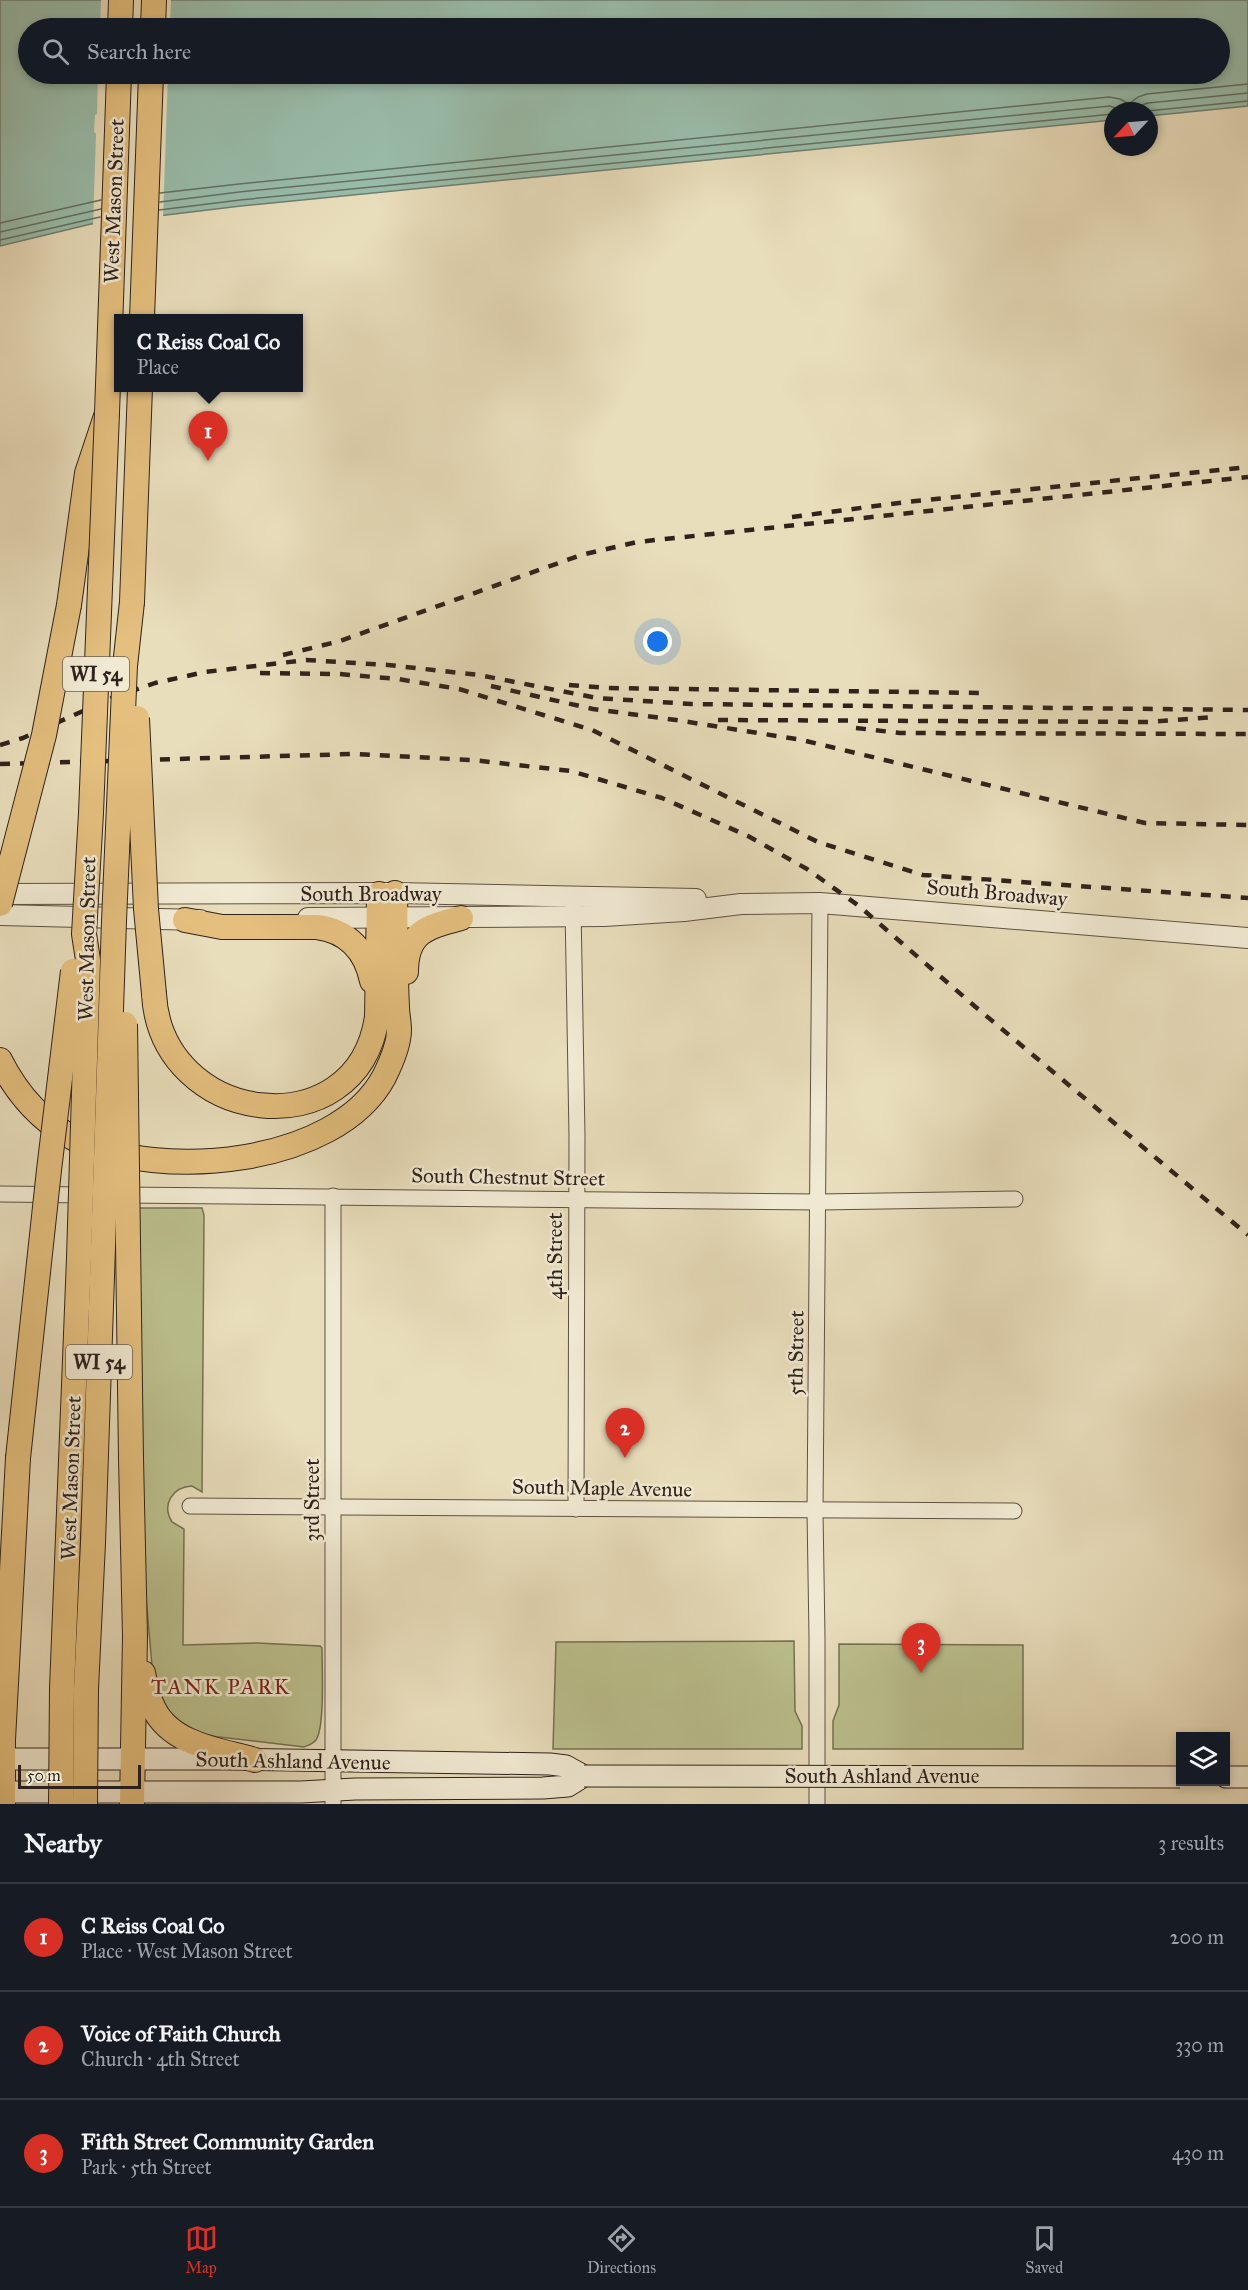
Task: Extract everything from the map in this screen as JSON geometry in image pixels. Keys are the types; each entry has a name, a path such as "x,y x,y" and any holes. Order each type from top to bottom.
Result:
{"main road":[{"path":"120,18 121,0"},
{"path":"153,18 154,0"},
{"name":"West Mason Street","path":"62,1804 62,1689 79,1258 87,972 84,934 91,813 119,84"},
{"name":"West Mason Street","path":"142,314 151,84"},
{"name":"West Mason Street","path":"86,1804 86,1689 94,1531 114,921 125,666 132,603 140,392"},
{"path":"0,904 44,735 69,605 87,473 107,413"},
{"path":"132,603 138,666 138,735 146,909 154,1007 163,1035 187,1070 196,1079 219,1093 243,1103 270,1106 302,1103 333,1089 350,1075 362,1061 373,1037 387,918 387,893"},
{"path":"387,918 399,1031"},
{"path":"0,1060 14,1085 49,1123 79,1141 107,1152 178,1162 249,1156 307,1141 340,1123 376,1089 392,1060 405,1012 406,967 411,943 423,931 461,918"},
{"path":"185,920 222,927 317,927 339,933 355,944 366,961 372,979 377,1017"},
{"path":"114,921 122,960 125,1017 130,1459 135,1636 133,1798"},
{"path":"2,1796 18,1458 74,962 84,934"},
{"path":"135,1636 148,1695 160,1720 178,1735 191,1741 255,1760"},
{"name":"South Ashland Avenue","path":"2,1759 561,1765 570,1767 584,1776 1176,1777"},
{"name":"South Ashland Avenue","path":"2,1796 133,1798 301,1792 333,1797 559,1787 572,1784 584,1776"},
{"path":"1230,1777 1248,1777"}],"street":[{"name":"South Broadway","path":"0,894 387,893 696,898 741,904"},
{"name":"4th Street","path":"573,896 576,1509"},
{"name":"South Broadway","path":"0,915 185,920 573,917 684,911 741,904 820,903 1248,938"},
{"name":"5th Street","path":"817,1804 818,1638 815,1511 820,903"},
{"name":"South Chestnut Street","path":"0,1194 819,1202 1015,1199"},
{"name":"3rd Street","path":"333,1196 333,1797"},
{"name":"South Maple Avenue","path":"190,1506 1014,1511"}],"shaded area":[{"path":"137,1208 202,1208 204,1215 202,1492 192,1486 185,1487 174,1493 168,1503 172,1522 184,1529 183,1645 257,1643 320,1646 322,1648 321,1723 316,1740 304,1747 202,1735 166,1713 152,1666 145,1585"},
{"path":"794,1641 795,1711 802,1726 802,1749 553,1749 556,1642"},
{"path":"839,1644 1023,1645 1023,1749 833,1749 833,1721 839,1705"}],"water":[{"path":"0,0 1248,0 1248,106 1158,115 1158,102 1104,102 1104,121 241,206 91,224 0,246"}],"pier":[{"path":"101,0 171,0 170,18 100,18"},
{"path":"98,84 168,84 163,219 93,227 96,134 94,132 95,115 97,114"}],"railway":[{"path":"792,517 906,502 1248,467"},
{"path":"283,655 340,641 581,555 637,542 1248,477"},
{"path":"0,745 23,738 112,698 155,683 205,672 306,660 388,665 479,675 597,698 691,704 1248,710"},
{"path":"260,673 339,674 398,679 459,689 592,730 818,842 923,875 1248,898"},
{"path":"569,685 607,688 986,693"},
{"path":"491,686 593,709 802,740 1145,823 1248,825"},
{"path":"718,720 1149,722 1213,717"},
{"path":"856,728 900,733 1248,734"},
{"path":"0,764 353,754 472,760 571,771 662,798 748,836 807,869 859,906 1248,1235"}],"place":[{"name":"C Reiss Coal Co","path":"208,461"},
{"name":"Voice of Faith Church","path":"625,1458"},
{"name":"Fifth Street Community Garden","path":"921,1673"}],"district":[{"name":"TANK PARK","path":"221,1686"}]}
